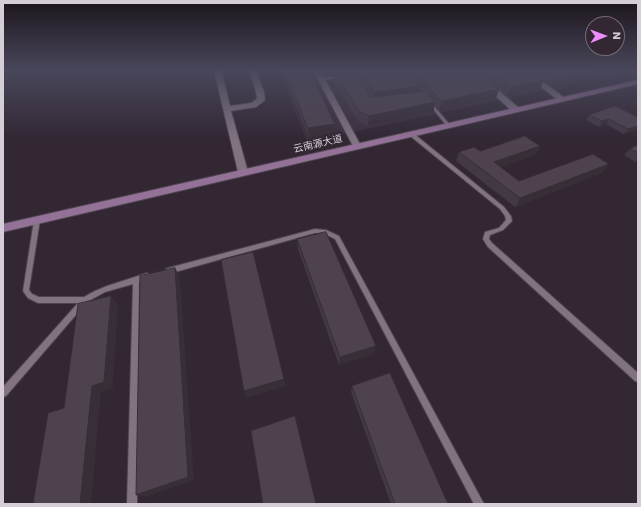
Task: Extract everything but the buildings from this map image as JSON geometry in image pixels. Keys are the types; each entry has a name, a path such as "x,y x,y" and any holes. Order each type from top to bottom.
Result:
{"main road":[{"name":"云南源大道","path":"3,228 586,94"}],"street":[{"path":"223,94 243,172"},
{"path":"227,109 253,105 261,100 260,94"},
{"path":"329,94 357,146"},
{"path":"497,94 516,110"},
{"path":"555,94 562,99"}],"lane":[{"path":"425,98 448,125"},
{"path":"412,134 502,208 508,216 509,221 506,226 485,236 488,242 638,378"},
{"path":"37,220 26,291 30,296 38,300 85,300"},
{"path":"3,394 85,300 110,286 315,231 324,231 333,234 337,238 479,504"},
{"path":"132,504 136,280"}],"shaded area":[{"path":"288,94 527,94 307,142"}]}
